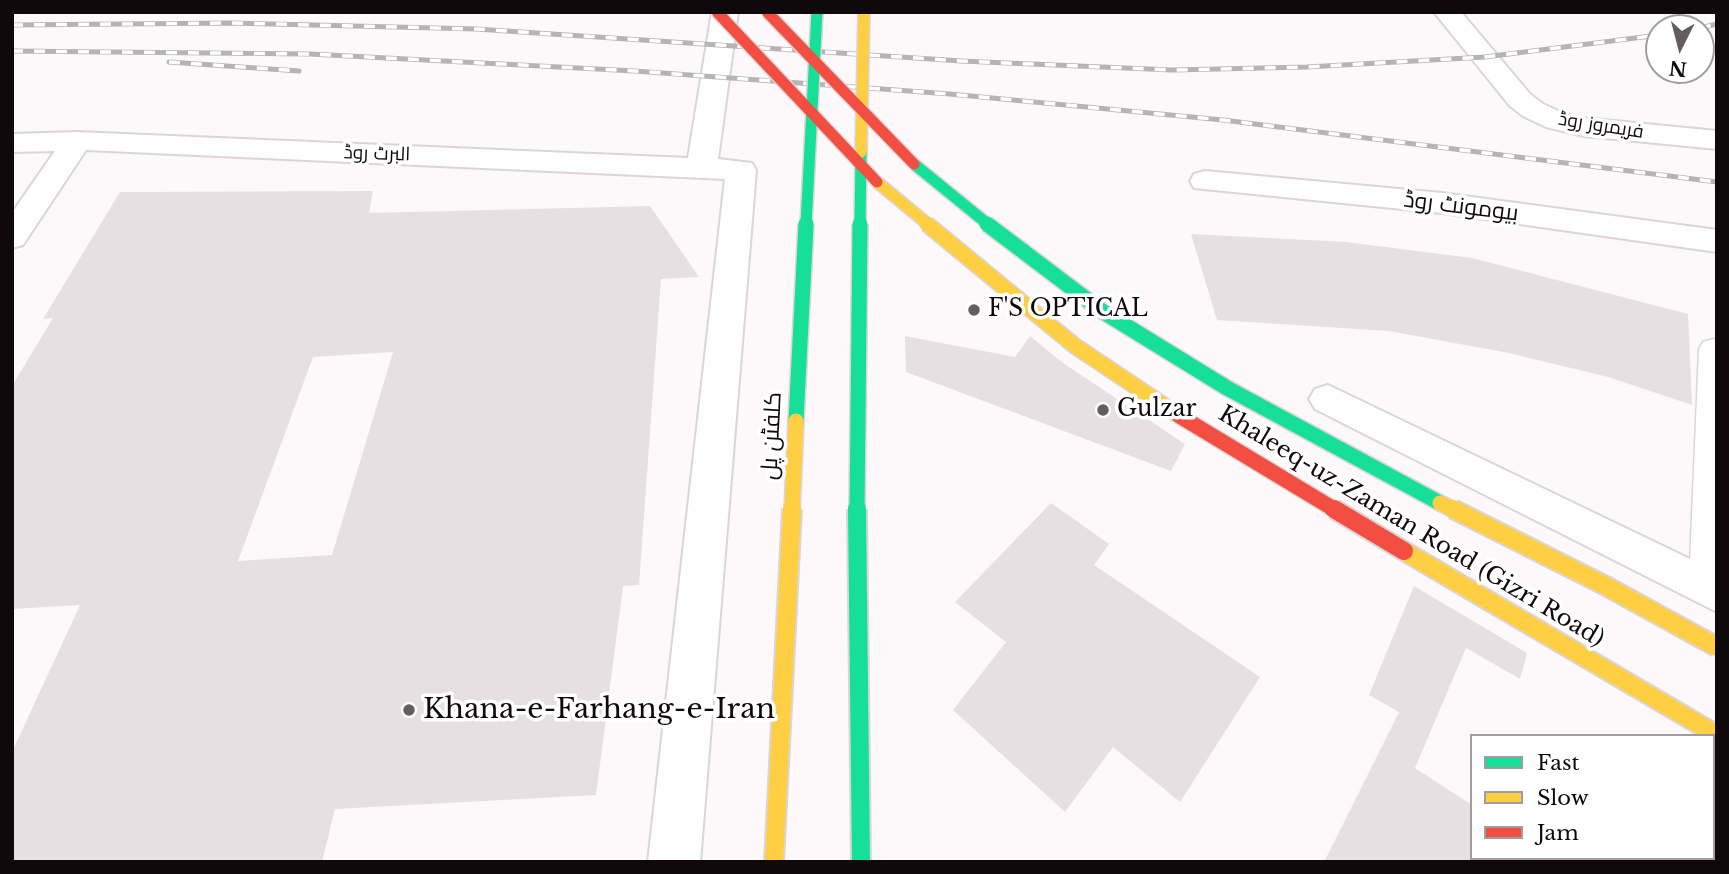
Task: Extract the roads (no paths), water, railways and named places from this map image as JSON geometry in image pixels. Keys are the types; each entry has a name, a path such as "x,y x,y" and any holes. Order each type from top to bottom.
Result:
{"main road":[{"name":"Khaleeq-uz-Zaman Road (Gizri Road)","path":"717,12 885,191 1075,346 1216,440 1717,734"},
{"name":"Khaleeq-uz-Zaman Road (Gizri Road)","path":"767,12 909,159 958,202 1102,310 1227,388 1457,512 1606,586 1717,647"},
{"name":"کلفٹن پل","path":"774,862 817,12"},
{"path":"861,862 856,414 864,12"}],"street":[{"path":"674,862 722,169 725,12"},
{"name":"فریمروز روڈ","path":"1447,12 1520,100 1556,121 1584,127 1717,141"},
{"path":"12,237 78,141"},
{"name":"البرٹ روڈ","path":"12,143 78,141 722,169"},
{"name":"بیومونٹ روڈ","path":"1205,181 1442,203 1717,241"},
{"path":"1328,399 1711,590"}],"lane":[{"path":"1711,590 1713,349"}],"railway":[{"path":"12,25 231,23 476,29 961,61 1172,70 1307,67 1485,57 1645,37"},
{"path":"12,51 310,54 635,71 950,94 1223,120 1717,182"},
{"path":"169,62 299,71"}],"place":[{"name":"F'S OPTICAL","path":"974,310"},
{"name":"Gulzar","path":"1103,410"},
{"name":"Khana-e-Farhang-e-Iran","path":"409,710"}]}
